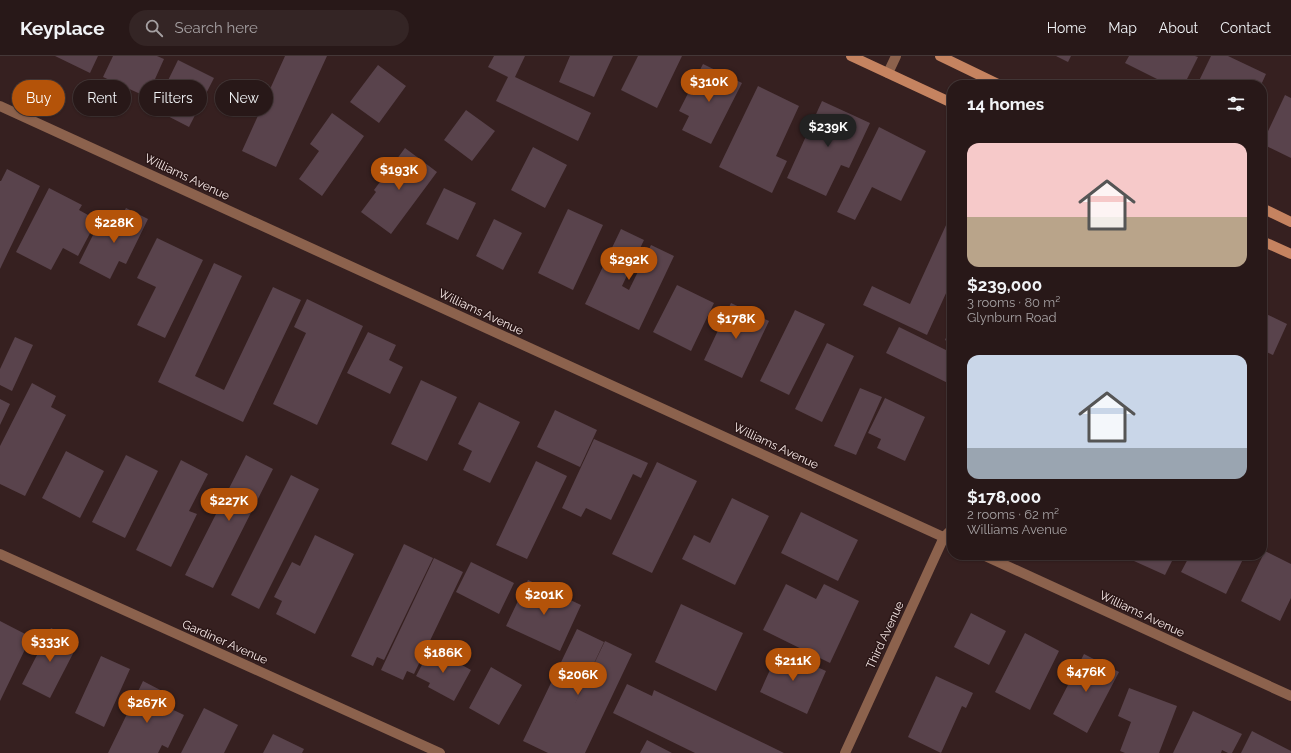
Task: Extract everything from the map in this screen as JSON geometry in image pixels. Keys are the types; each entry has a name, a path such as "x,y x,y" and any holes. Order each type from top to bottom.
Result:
{"main road":[{"path":"851,56 947,101"},
{"path":"940,56 990,80"},
{"path":"1267,210 1291,222"},
{"path":"1267,244 1291,254"}],"street":[{"path":"888,73 896,56"},
{"name":"Williams Avenue","path":"0,106 947,539"},
{"name":"Third Avenue","path":"844,753 947,541"},
{"name":"Gardiner Avenue","path":"0,554 440,753"},
{"name":"Williams Avenue","path":"994,560 1291,696"}],"building":[{"path":"55,56 98,56 90,73"},
{"path":"113,56 157,56 164,59 155,80 139,80 139,93 131,90 131,80 110,80 103,77"},
{"path":"285,56 327,56 276,167 242,151 258,116 273,116 273,83"},
{"path":"494,56 525,56 515,77 591,113 578,141 496,101 508,77 488,67"},
{"path":"570,56 613,56 594,97 559,82"},
{"path":"638,56 682,56 657,108 621,90"},
{"path":"1056,56 1071,56 1068,62"},
{"path":"1129,56 1198,57 1186,80 1159,80 1125,63"},
{"path":"1211,56 1228,56 1266,74 1263,80 1199,80"},
{"path":"178,60 214,78 207,92 207,80 168,80"},
{"path":"703,64 742,83 711,144 682,130 689,116 679,111"},
{"path":"378,65 406,86 379,123 350,102"},
{"path":"758,86 799,106 776,156 787,161 772,193 719,167"},
{"path":"1285,95 1291,98 1291,158 1267,146 1267,133"},
{"path":"822,101 870,123 849,168 841,165 826,196 787,178"},
{"path":"466,110 495,131 472,161 444,140"},
{"path":"332,113 364,136 322,196 299,179 319,151 310,144"},
{"path":"168,116 195,116 189,127"},
{"path":"879,127 926,151 901,201 872,187 855,220 837,212"},
{"path":"533,147 567,165 545,208 511,190"},
{"path":"405,148 437,172 391,234 361,212 376,192 374,190"},
{"path":"7,169 40,186 0,269 0,181"},
{"path":"49,188 82,205 79,210 97,220 78,256 63,248 51,270 16,252"},
{"path":"444,188 476,203 458,240 426,224"},
{"path":"126,208 148,219 126,264 119,261 110,279 79,263 98,225 114,232"},
{"path":"568,209 603,225 573,290 538,273"},
{"path":"494,219 522,233 503,270 476,256"},
{"path":"947,223 947,291 927,335 863,305 872,286 910,304"},
{"path":"621,229 644,240 622,286 629,290 651,245 674,256 639,330 585,304"},
{"path":"157,238 203,260 165,338 137,325 156,287 137,278"},
{"path":"214,263 242,276 195,376 224,390 273,287 301,300 243,422 158,382"},
{"path":"677,285 714,303 691,351 653,332"},
{"path":"307,299 363,326 317,425 273,404 306,333 294,327"},
{"path":"731,303 769,321 742,378 704,360"},
{"path":"795,310 825,324 789,395 760,381"},
{"path":"1267,314 1287,324 1273,355 1267,352"},
{"path":"899,327 947,351 947,383 886,353"},
{"path":"368,332 396,345 389,360 403,367 390,394 347,373"},
{"path":"15,337 33,345 12,391 0,385 0,369"},
{"path":"827,343 854,356 822,422 795,409"},
{"path":"421,380 457,397 427,461 391,444"},
{"path":"32,383 56,396 51,407 66,415 25,496 0,484 0,446"},
{"path":"860,388 882,397 856,455 834,446"},
{"path":"885,398 925,417 905,461 877,448 881,439 868,433"},
{"path":"0,399 10,404 0,425"},
{"path":"479,402 520,422 490,483 463,470 472,451 458,444"},
{"path":"555,410 597,430 580,467 537,447"},
{"path":"594,439 648,463 641,478 633,474 611,520 586,508 581,517 562,508"},
{"path":"66,451 104,471 80,518 42,498"},
{"path":"126,455 158,471 125,538 92,522"},
{"path":"246,455 273,469 213,588 185,575"},
{"path":"181,460 208,474 189,511 197,514 171,567 136,550"},
{"path":"536,461 567,476 527,559 496,545"},
{"path":"657,462 697,481 652,573 612,554"},
{"path":"291,475 319,489 259,609 231,595"},
{"path":"732,498 769,516 735,585 682,559 694,535 710,543"},
{"path":"801,512 858,540 838,581 781,553"},
{"path":"315,535 354,554 315,634 276,614 282,601 274,597 292,562 300,566"},
{"path":"404,544 433,558 384,660 377,657 373,666 351,656"},
{"path":"1267,552 1291,564 1291,598 1280,621 1241,601 1261,560 1267,560"},
{"path":"434,558 463,572 414,674 407,671 403,680 381,670"},
{"path":"1134,560 1172,560 1165,575"},
{"path":"1187,560 1243,560 1226,594 1181,572"},
{"path":"471,562 514,583 499,614 456,592"},
{"path":"528,580 581,605 560,651 506,626"},
{"path":"786,584 816,599 824,584 859,601 830,663 763,630"},
{"path":"681,604 743,633 716,691 655,662"},
{"path":"971,613 1006,631 989,665 954,647"},
{"path":"0,621 31,637 0,701"},
{"path":"51,628 79,642 50,698 22,684"},
{"path":"577,629 604,642 574,706 605,641 632,654 585,753 548,753 523,741"},
{"path":"1025,633 1059,651 1030,710 995,692"},
{"path":"431,648 471,670 454,701 428,687 430,683 416,676"},
{"path":"779,650 826,671 807,714 760,692"},
{"path":"1084,654 1119,672 1087,733 1053,714"},
{"path":"101,656 130,669 104,727 75,713"},
{"path":"491,667 522,685 499,725 469,708"},
{"path":"936,676 973,693 966,708 962,706 941,753 908,737"},
{"path":"143,681 166,693 161,704 184,715 168,748 162,745 158,753 108,753"},
{"path":"627,684 652,696 654,690 784,753 695,753 613,713"},
{"path":"1129,688 1177,706 1159,753 1125,753 1120,751 1131,722 1118,716"},
{"path":"204,708 238,725 224,753 181,753"},
{"path":"1193,711 1242,734 1232,753 1222,750 1221,753 1173,753"},
{"path":"1252,731 1291,751 1291,753 1241,753"},
{"path":"273,734 304,749 302,753 263,753"},
{"path":"647,740 672,753 640,753"}]}
